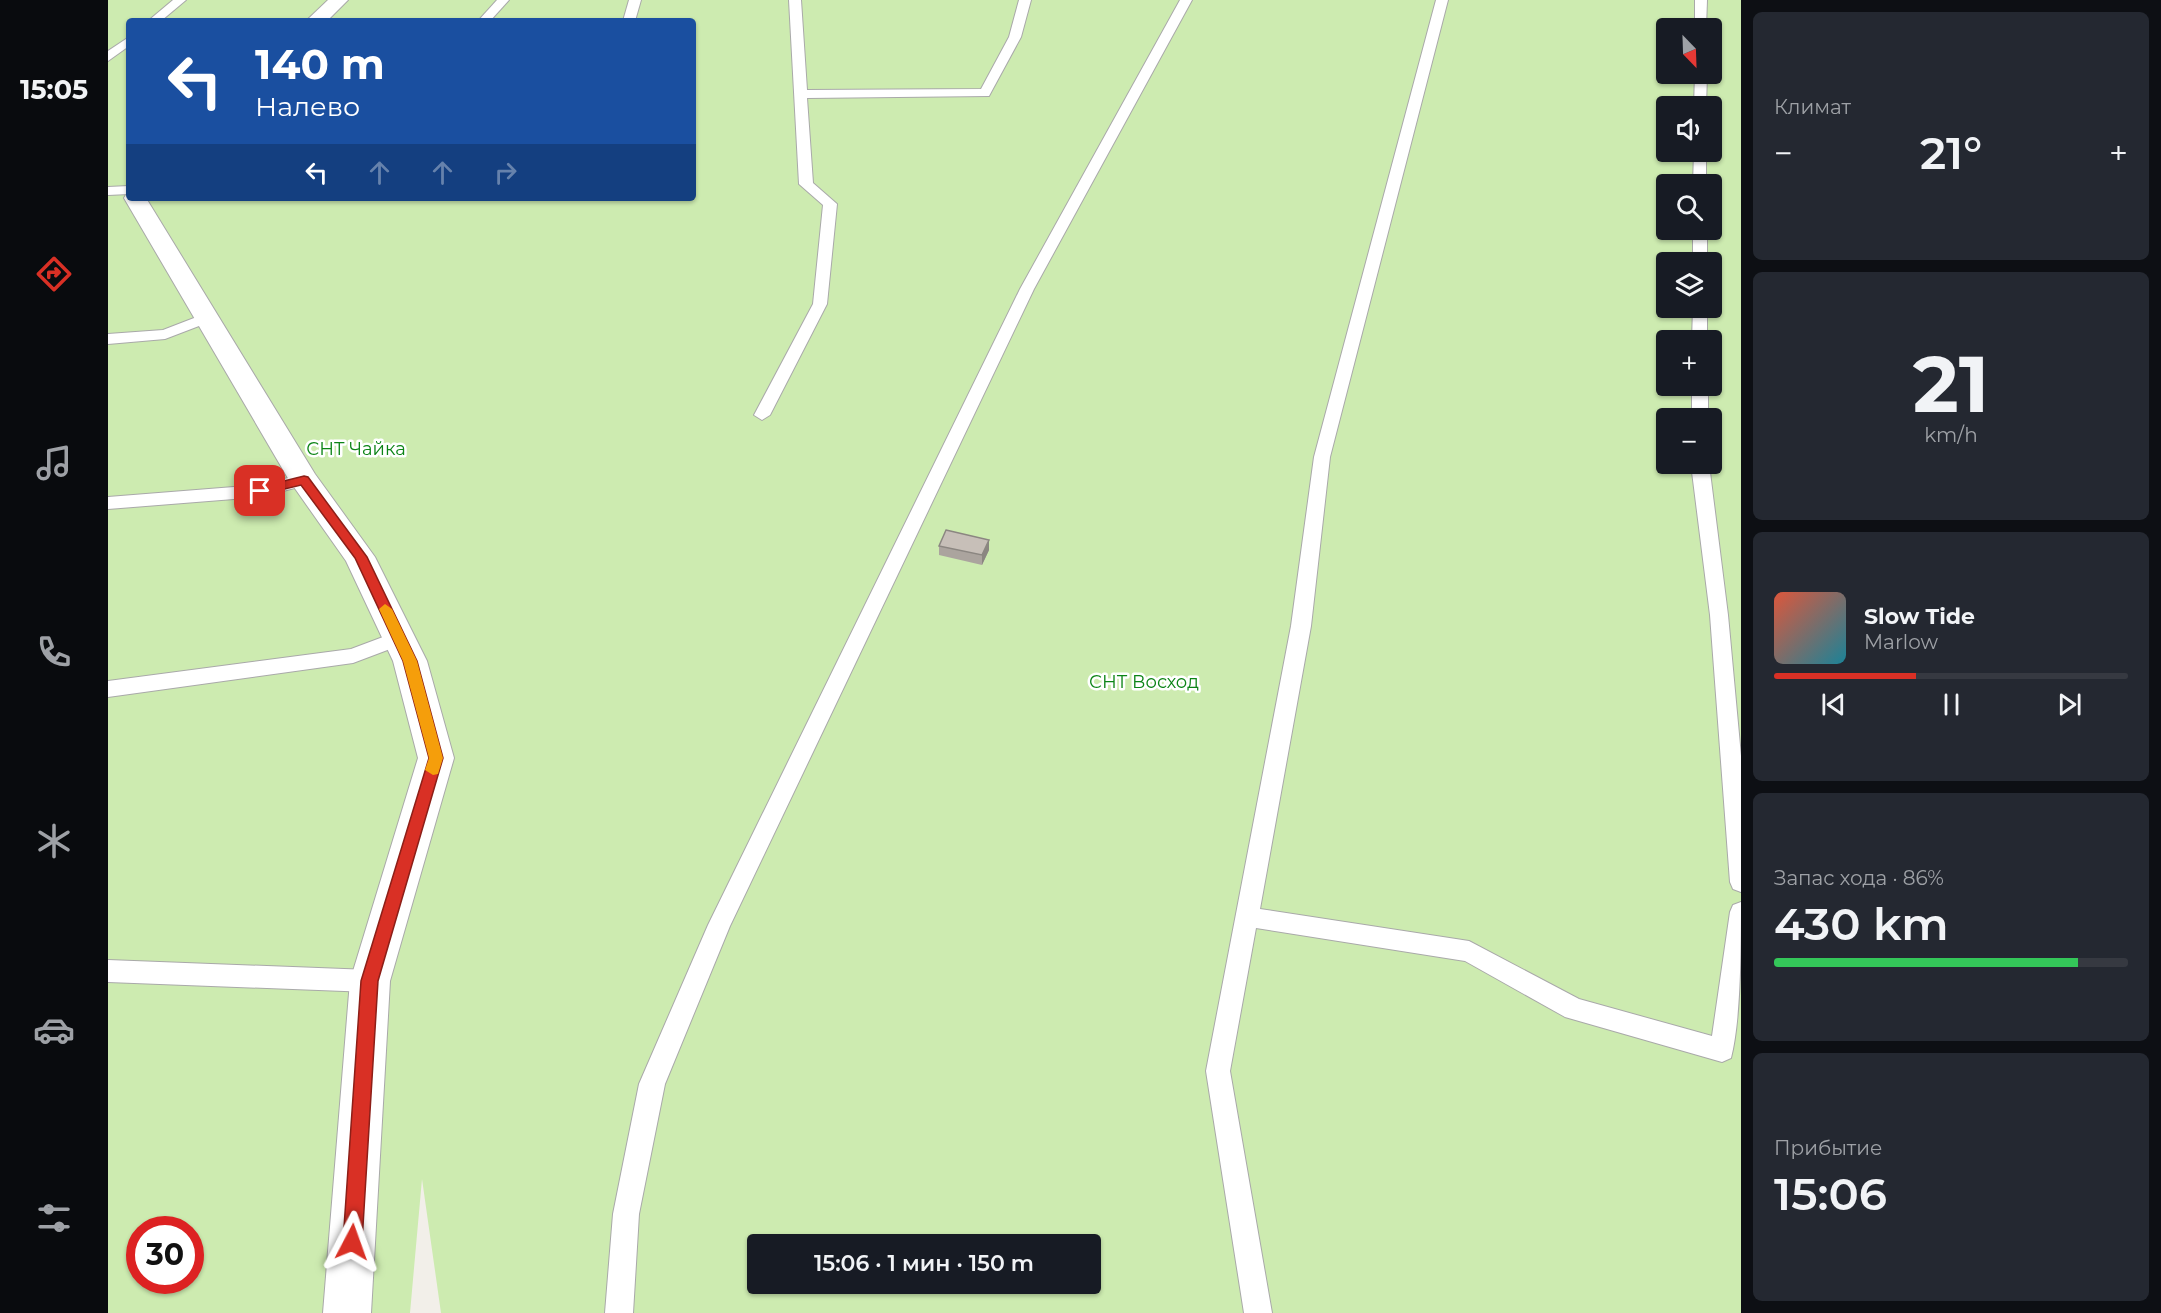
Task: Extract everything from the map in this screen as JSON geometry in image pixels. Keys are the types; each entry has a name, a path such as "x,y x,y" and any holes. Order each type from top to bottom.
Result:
{"street":[{"path":"319,18 339,0"},
{"path":"137,201 304,480 360,557 410,661 436,758 370,981 347,1313"}],"lane":[{"path":"158,18 180,0"},
{"path":"487,18 503,0"},
{"path":"630,18 635,0"},
{"path":"762,415 820,304 830,204 806,184 795,0"},
{"path":"801,94 985,93 1015,37 1025,0"},
{"path":"620,1313 626,1214 652,1084 719,925 1028,289 1186,0"},
{"path":"1258,1313 1218,1071 1301,626 1322,457 1442,0"},
{"path":"1701,0 1701,18"},
{"path":"108,57 126,42"},
{"path":"108,191 126,190"},
{"path":"108,339 165,334 207,318"},
{"path":"1701,474 1719,615 1741,882"},
{"path":"108,503 260,491 304,480"},
{"path":"108,689 353,656 399,638"},
{"path":"1248,917 1469,951 1574,1009 1722,1050 1741,912"},
{"path":"108,971 370,981"}],"green space":[{"name":"СНТ Восход","path":"108,0 1741,0 1741,1313 441,1313 422,1179 410,1313 108,1313"}],"building":[{"path":"946,530 989,540 982,555 939,546"}],"slow traffic":[{"path":"385,609 410,661 436,758 433,770"}],"route":[{"path":"260,491 304,480 360,557 410,661 436,758 370,981 352,1242"}],"park label":[{"name":"СНТ Чайка","path":"356,449"}]}
